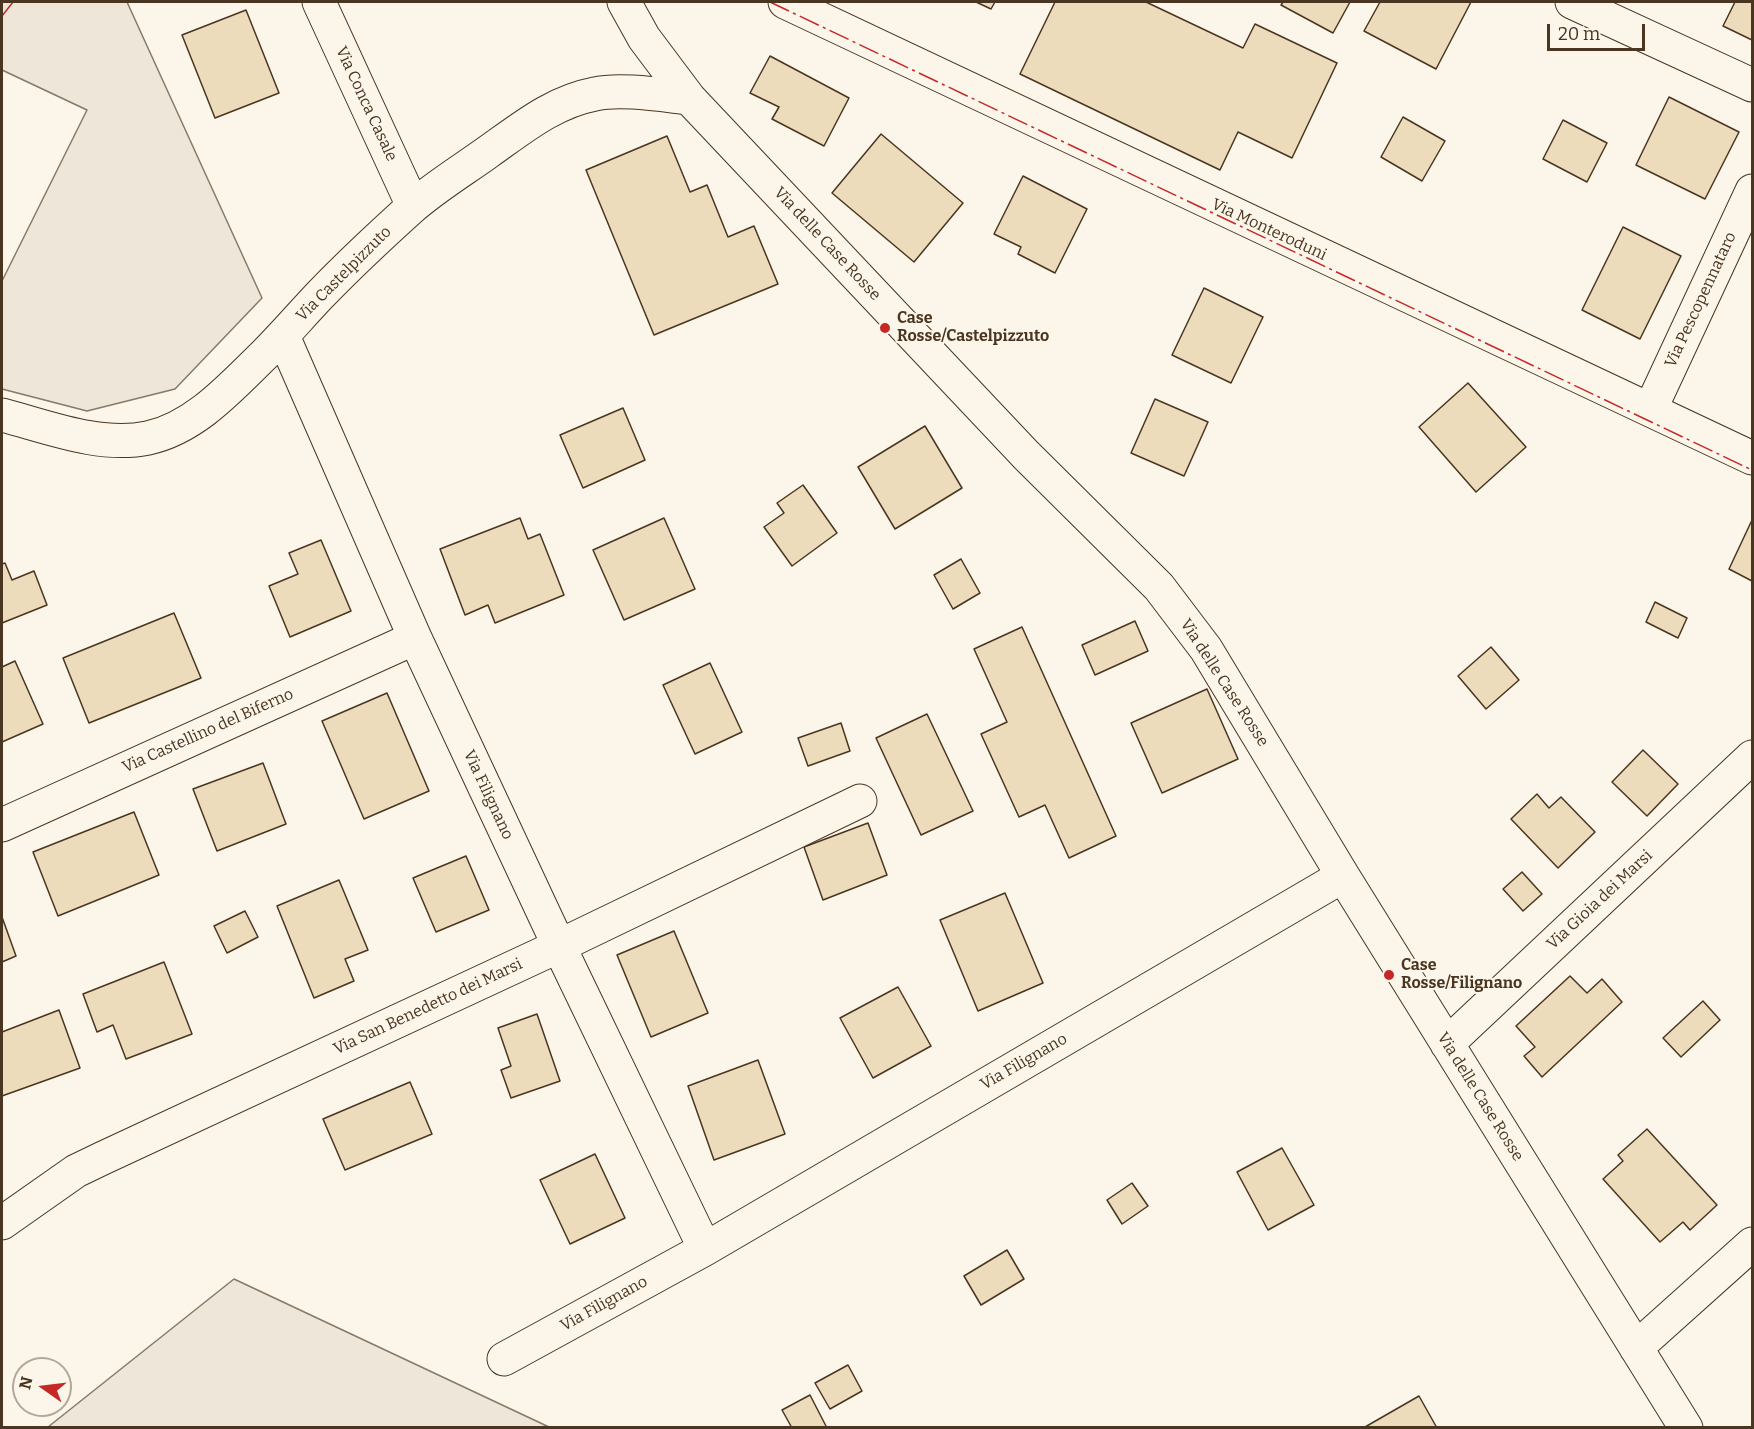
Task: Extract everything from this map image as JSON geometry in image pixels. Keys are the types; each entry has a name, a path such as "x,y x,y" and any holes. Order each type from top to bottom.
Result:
{"street":[{"name":"Via Conca Casale","path":"318,2 413,206"},
{"name":"Via delle Case Rosse","path":"624,2 644,38 689,98 1026,455 1160,587 1206,649 1343,876 1686,1428"},
{"name":"Via Monteroduni","path":"785,2 1752,458"},
{"path":"1572,2 1752,86"},
{"name":"Via Castelpizzuto","path":"2,415 84,437 129,441 150,438 190,420 207,408 283,336 319,296 413,206 540,115 571,100 598,93 689,98"},
{"name":"Via Pescopennataro","path":"1650,410 1752,191"},
{"name":"Via Filignano","path":"283,336 415,638 559,946 705,1249"},
{"name":"Via Castellino del Biferno","path":"2,825 415,638"},
{"name":"Via Gioia dei Marsi","path":"1447,1044 1752,757"},
{"name":"Via San Benedetto dei Marsi","path":"2,1223 76,1171 94,1162 559,946 860,801"},
{"name":"Via Filignano","path":"504,1359 705,1249 1343,876"},
{"path":"1636,1348 1752,1244"}],"shaded area":[{"path":"2,2 127,2 262,298 175,389 87,411 2,389 2,281 87,110 2,70"},
{"path":"234,1279 549,1427 48,1427 61,1417 72,1417 72,1408"}],"building":[{"path":"976,2 995,2 991,9"},
{"path":"1055,2 1146,2 1243,48 1255,24 1337,63 1292,158 1238,132 1220,170 1020,74"},
{"path":"1283,2 1350,2 1333,33 1281,5"},
{"path":"1380,2 1471,2 1436,69 1364,31"},
{"path":"1735,2 1752,2 1752,40 1723,26"},
{"path":"246,10 279,93 215,118 182,35"},
{"path":"770,56 849,98 824,146 772,119 779,107 750,93"},
{"path":"1669,97 1739,132 1705,199 1636,165"},
{"path":"1403,117 1445,141 1422,181 1381,157"},
{"path":"1563,120 1607,143 1587,182 1543,159"},
{"path":"881,134 963,203 914,262 832,193"},
{"path":"667,136 690,192 707,185 728,237 754,226 778,284 654,335 586,170"},
{"path":"1023,176 1087,209 1055,273 1018,254 1021,247 994,234"},
{"path":"1623,227 1681,256 1640,339 1582,310"},
{"path":"1204,288 1263,317 1231,383 1172,355"},
{"path":"1468,383 1526,447 1476,492 1419,427"},
{"path":"1155,399 1208,422 1184,476 1131,453"},
{"path":"623,408 645,460 583,488 560,435"},
{"path":"925,426 962,488 895,529 858,467"},
{"path":"803,485 837,533 792,566 764,527 784,513 777,503"},
{"path":"520,518 528,539 540,534 564,595 495,623 488,605 465,615 440,549"},
{"path":"664,518 695,589 624,620 593,550"},
{"path":"1752,520 1752,581 1729,569"},
{"path":"321,540 351,611 290,637 269,586 298,574 289,553"},
{"path":"961,559 980,593 953,609 934,575"},
{"path":"5,563 12,580 34,571 47,605 2,623 2,564"},
{"path":"1655,602 1687,618 1678,638 1646,622"},
{"path":"174,613 201,678 89,723 63,658"},
{"path":"1135,621 1148,651 1095,675 1082,645"},
{"path":"1022,627 1116,836 1069,858 1045,805 1019,817 981,734 1007,722 974,649"},
{"path":"1491,647 1519,680 1486,709 1458,676"},
{"path":"15,661 43,724 2,742 2,667"},
{"path":"710,663 742,732 695,754 663,685"},
{"path":"1207,689 1238,759 1162,793 1131,723"},
{"path":"387,693 429,791 364,819 322,721"},
{"path":"927,714 973,811 921,835 876,738"},
{"path":"841,723 850,751 808,766 798,738"},
{"path":"1643,750 1678,784 1647,816 1612,782"},
{"path":"263,763 286,824 217,851 193,789"},
{"path":"1537,794 1549,808 1561,797 1595,832 1558,868 1511,819"},
{"path":"134,812 159,875 58,916 33,852"},
{"path":"868,823 887,875 823,900 804,847"},
{"path":"466,856 489,910 436,932 413,878"},
{"path":"1522,872 1542,894 1523,911 1503,889"},
{"path":"339,880 368,950 345,959 354,981 314,998 277,906"},
{"path":"1005,893 1043,983 978,1011 940,920"},
{"path":"245,911 258,937 227,953 214,926"},
{"path":"2,917 16,956 2,962"},
{"path":"674,931 708,1013 651,1037 617,955"},
{"path":"164,962 192,1034 126,1059 113,1025 97,1032 83,994"},
{"path":"1570,976 1587,993 1602,979 1622,1002 1542,1077 1524,1056 1535,1047 1516,1026"},
{"path":"898,987 931,1046 873,1078 840,1018"},
{"path":"1703,1001 1720,1020 1681,1057 1663,1038"},
{"path":"59,1010 80,1068 2,1096 2,1032"},
{"path":"537,1014 560,1081 511,1098 501,1070 511,1066 498,1028"},
{"path":"758,1060 785,1134 714,1160 688,1086"},
{"path":"410,1082 432,1134 345,1170 323,1119"},
{"path":"1647,1129 1717,1205 1690,1230 1683,1222 1660,1242 1603,1179 1623,1161 1618,1155"},
{"path":"1282,1148 1314,1205 1268,1230 1237,1172"},
{"path":"595,1154 625,1218 570,1244 540,1180"},
{"path":"1132,1183 1148,1206 1122,1224 1107,1200"},
{"path":"1007,1250 1024,1279 981,1305 964,1276"},
{"path":"848,1365 862,1391 830,1409 815,1383"},
{"path":"810,1395 827,1428 792,1428 782,1410"},
{"path":"1419,1396 1437,1428 1365,1428 1365,1427"}],"power":[{"path":"2,16 13,2"},
{"path":"770,2 1752,470"}],"place":[{"name":"Case Rosse/Castelpizzuto","path":"885,328"},
{"name":"Case Rosse/Filignano","path":"1389,975"}]}
